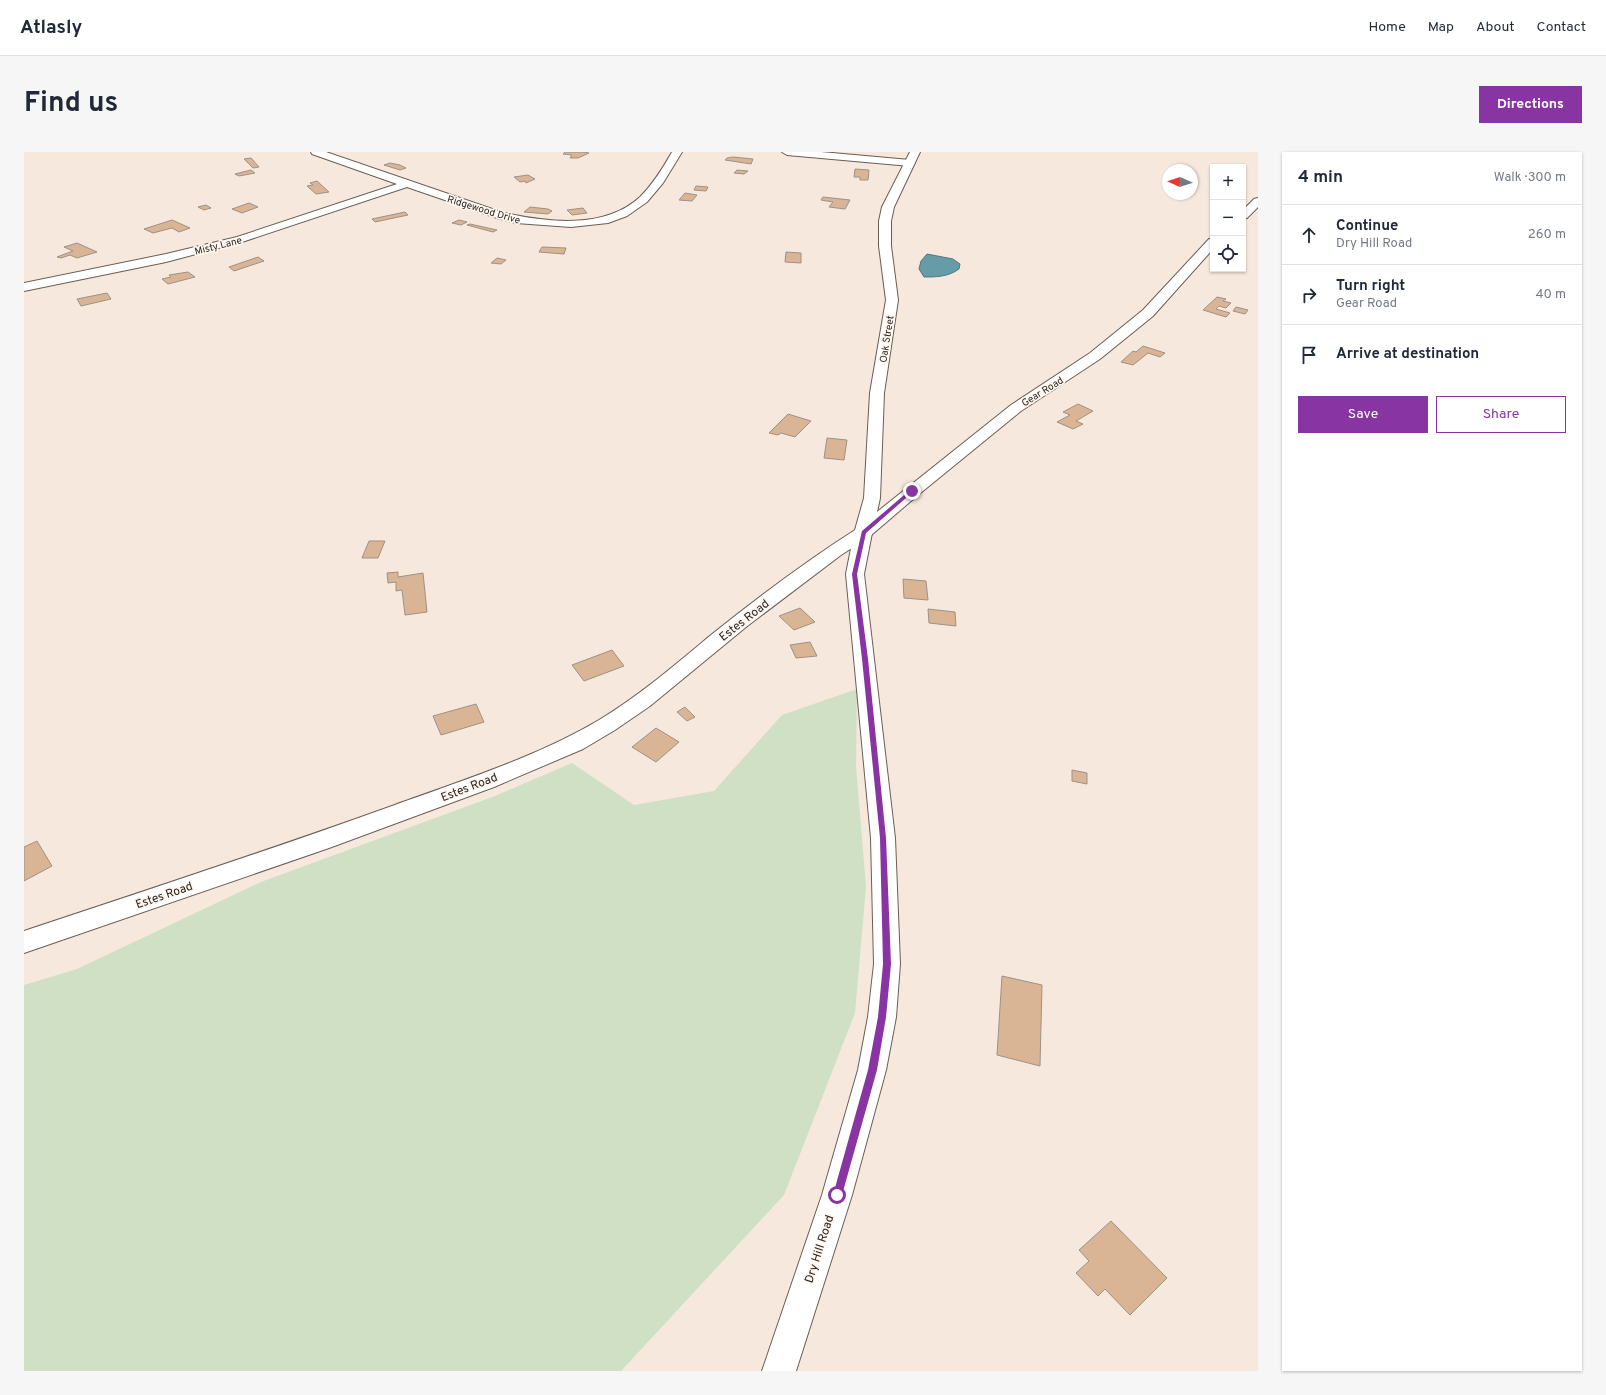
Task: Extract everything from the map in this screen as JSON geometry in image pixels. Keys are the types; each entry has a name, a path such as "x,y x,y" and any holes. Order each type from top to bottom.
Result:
{"street":[{"name":"Ridgewood Drive","path":"316,152 512,219 549,223 589,222 612,217 637,206 653,188 677,152"},
{"path":"787,152 913,157"},
{"name":"Oak Street","path":"864,532 872,498 877,392 892,300 891,282 885,246 885,221 888,207 913,157"},
{"name":"Misty Lane","path":"24,287 166,258 241,239 406,184"},
{"path":"1246,213 1258,201"},
{"name":"Gear Road","path":"864,532 912,491 1016,408 1095,356 1148,313 1210,245"},
{"name":"Estes Road","path":"24,942 300,848 486,781 575,743 642,701 739,623 835,551 864,532"},
{"name":"Dry Hill Road","path":"779,1371 837,1195 872,1070 882,1017 887,964 883,838 855,574 864,532"}],"green space":[{"path":"857,689 856,767 866,887 855,1013 784,1195 621,1371 24,1371 24,985 77,969 261,882 495,796 572,763 634,805 714,791 782,715"}],"water":[{"path":"927,254 953,259 960,264 959,269 946,275 924,277 919,269 921,261"}],"building":[{"path":"565,152 589,153 578,158 570,158 572,155 563,154"},
{"path":"733,157 753,159 751,164 725,160"},
{"path":"251,158 259,167 253,168 244,159"},
{"path":"390,163 406,168 400,170 384,165"},
{"path":"855,169 869,170 868,180 860,180 860,177 854,177"},
{"path":"251,170 255,173 239,176 235,174"},
{"path":"737,170 748,171 744,174 734,173"},
{"path":"528,175 535,179 526,183 525,181 520,182 514,177"},
{"path":"317,181 329,192 316,194 307,186 313,185 310,183"},
{"path":"696,186 708,187 706,191 694,190"},
{"path":"685,193 697,195 692,201 679,200"},
{"path":"823,197 850,200 845,209 829,207 833,202 821,200"},
{"path":"249,203 258,207 242,213 232,209"},
{"path":"206,205 211,208 204,210 198,207"},
{"path":"530,207 548,209 552,211 548,214 524,212"},
{"path":"583,208 587,213 572,215 567,210"},
{"path":"405,212 408,215 375,222 372,219"},
{"path":"172,220 190,228 179,232 172,228 153,233 144,229"},
{"path":"459,220 467,222 461,225 452,223"},
{"path":"470,224 497,230 493,232 467,225"},
{"path":"77,243 97,252 77,258 70,255 61,258 57,257 73,251 64,247"},
{"path":"542,247 566,248 564,254 539,252"},
{"path":"786,252 801,253 801,263 785,262"},
{"path":"258,257 264,261 234,271 229,267"},
{"path":"497,258 506,260 501,264 491,263"},
{"path":"188,272 195,277 168,284 162,279 171,277 169,275"},
{"path":"107,293 111,299 81,306 77,299"},
{"path":"1217,297 1226,299 1223,301 1231,303 1226,308 1219,306 1216,309 1230,313 1226,317 1203,310"},
{"path":"1236,307 1248,310 1245,314 1233,311"},
{"path":"1143,346 1165,353 1160,357 1148,353 1133,365 1121,362 1133,351 1136,352"},
{"path":"1078,404 1093,411 1076,421 1083,424 1073,429 1057,422 1070,415 1063,412"},
{"path":"788,414 811,421 795,437 781,433 778,435 769,433"},
{"path":"827,438 847,440 844,460 824,458"},
{"path":"369,541 385,541 378,558 362,558"},
{"path":"398,572 398,577 423,573 427,612 405,615 402,590 396,591 396,582 388,583 387,573"},
{"path":"903,579 926,581 928,600 904,598"},
{"path":"800,608 815,622 794,630 779,616"},
{"path":"928,609 955,612 956,626 929,623"},
{"path":"810,642 817,656 796,658 790,645"},
{"path":"612,650 624,666 584,681 572,665"},
{"path":"476,704 484,722 441,735 433,716"},
{"path":"685,707 695,717 687,721 677,712"},
{"path":"656,728 679,742 656,762 632,747"},
{"path":"1072,770 1087,773 1087,784 1072,781"},
{"path":"37,841 52,866 24,881 24,847"},
{"path":"1002,976 1042,985 1040,1066 997,1055"},
{"path":"1111,1221 1167,1278 1130,1315 1105,1289 1098,1296 1076,1273 1089,1261 1079,1250"}],"route":[{"path":"837,1195 872,1070 882,1017 887,964 883,838 855,574 864,532 912,491"}]}
